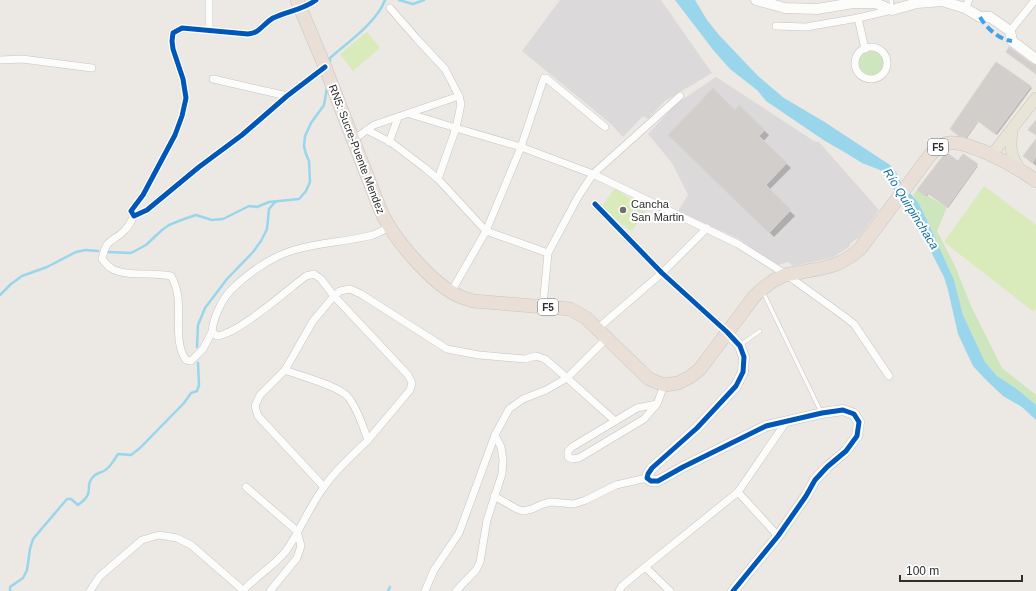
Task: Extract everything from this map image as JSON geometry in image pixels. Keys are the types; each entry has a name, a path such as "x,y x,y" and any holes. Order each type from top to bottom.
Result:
{"highway":[{"name":"RN5: Sucre-Puente Mendez","path":"299,4 325,66 372,192 385,221 407,252 444,287 461,297 473,301 543,306 570,310 586,318 649,379 664,385"},
{"name":"F5","path":"664,385 678,383 690,377 700,369 753,298 762,289 787,275 835,266 848,260 860,249 930,155 947,143 969,146 1020,170 1036,181"}],"main road":[{"path":"991,156 1036,98"},
{"path":"1012,130 1011,152 1020,170"}],"street":[{"path":"209,0 209,30"},
{"path":"134,216 131,211 143,194 175,135 186,98 183,79 173,49 173,33 182,28 255,34 273,18 299,4 316,0"},
{"path":"756,0 785,8 817,9 853,3 892,5 942,1 967,4 980,17 990,17 1010,31 1012,41 1036,59"},
{"path":"1010,31 1035,0"},
{"path":"776,26 806,27 858,18 892,5"},
{"path":"390,8 445,69 459,96 461,104 456,128 438,179"},
{"path":"858,18 865,49"},
{"path":"870,48 880,50 886,58 886,68 883,73 875,79 865,78 857,71 855,61 860,52 865,49 870,48"},
{"path":"0,60 22,58 92,68"},
{"path":"325,66 287,96 242,135 199,167 147,210 134,216 125,230 110,240 104,247 102,259 110,268 121,272 163,274 171,276 175,283 180,308 179,340 182,354 186,360 192,361 203,349 212,332 213,323 224,299 232,289 250,274 279,255 295,249 374,235 389,227"},
{"path":"451,292 486,231 521,147 544,78 546,78 605,127"},
{"path":"213,79 287,96"},
{"path":"353,140 374,126 459,96"},
{"path":"543,306 548,253 578,197 593,174 680,96"},
{"path":"410,114 521,147 593,174 738,244 787,275 854,324 889,376"},
{"path":"389,142 398,118"},
{"path":"367,130 389,142 438,179 486,231 548,253"},
{"path":"595,204 662,273 727,332 740,346 744,357 744,372 736,386 697,428 652,468 647,478"},
{"path":"597,329 662,273 707,228"},
{"path":"90,591 100,576 142,540 159,535 177,538 191,545 244,591 286,550 324,486 341,466 368,440 410,390 412,383 408,375 334,296 321,279 314,274 306,276 253,317 223,335 217,336 212,332"},
{"path":"324,486 258,416 254,406 260,395 285,370 313,321 340,291 350,289 361,294 447,349 480,355 525,359 536,356 545,359 615,421"},
{"path":"425,591 434,570 459,533 495,435 510,409 523,399 546,390 567,378 607,338"},
{"path":"285,370 340,390 348,396 353,404 368,440"},
{"path":"657,404 636,408 572,447 568,452 568,457 572,459 578,458 644,419 657,404 664,385"},
{"path":"494,496 523,511 532,510 543,504 551,502 574,504 586,500 616,485 647,478 651,481 658,481 683,466 766,426 822,413 843,410 854,414 859,422 857,436 846,451 827,467 815,480 806,496 778,536 733,591"},
{"path":"619,591 622,586 738,492 786,422"},
{"path":"456,591 476,570 480,562 484,535 494,496 502,474 503,460 501,448 495,435"},
{"path":"246,487 298,530 301,546 297,558 270,591"},
{"path":"738,492 778,536"},
{"path":"645,567 670,591"}],"lane":[{"path":"762,289 822,413"},
{"path":"740,346 760,332"}],"shaded area":[{"path":"560,0 661,0 712,73 665,101 648,119 643,116 623,137 611,124 522,51"},
{"path":"716,77 814,141 819,142 879,210 858,239 849,245 850,246 832,258 793,266 788,262 775,266 741,240 678,211 688,195 672,163 648,134 677,103"}],"green space":[{"path":"367,32 380,48 353,71 340,54"},
{"path":"871,51 880,55 884,64 880,73 871,77 862,73 858,64 862,55"},
{"path":"984,186 1036,225 1036,309 1034,312 944,242"},
{"name":"Cancha San Martin","path":"615,188 646,210 632,231 600,209"},
{"path":"917,190 947,207 937,231 955,266 971,306 1002,368 1036,395 1036,405 1017,389 997,376 985,362 963,315 954,280 927,220 913,195"}],"water":[{"name":"Río Quirpinchaca","path":"675,0 695,0 707,20 719,35 758,76 784,98 823,121 890,165 896,172 901,183 918,202 927,220 954,280 963,315 985,362 997,376 1017,389 1036,405 1036,420 1022,407 1003,396 973,366 958,334 944,277 925,240 904,209 891,181 886,174 862,163 825,141 766,101 757,90 730,69 714,51"}],"building":[{"path":"1009,47 1032,64 1036,65 1036,74 1006,52"},
{"path":"996,62 1031,86 995,134 978,121 966,137 959,136 950,129"},
{"path":"713,88 735,110 739,105 765,130 759,136 787,163 766,185 791,210 769,233 668,135"},
{"path":"1036,120 1036,135 1028,130"},
{"path":"1036,139 1036,157 1032,163 1023,156"},
{"path":"946,152 958,161 963,154 978,164 947,207 927,193 925,196 917,190"}],"waterway":[{"path":"330,61 330,58 369,24 376,16 385,0"},
{"path":"399,0 413,4 424,0"},
{"path":"108,252 131,253 146,245 169,225 196,215 212,220 223,219 249,206 257,207 269,202 299,199 306,191 310,182 309,161 304,146 305,136 311,123 324,105 327,88"},
{"path":"197,347 198,325 205,308 227,279 253,252 261,241 267,229 269,209 275,202"},
{"path":"0,295 22,276 47,267 76,252 86,250 98,251"},
{"path":"10,591 10,587 23,578 27,570 33,539 67,499 71,499 78,505 87,496 90,481 94,476 108,468 118,454 131,455 140,448 184,403 191,393 197,391 199,385 198,363"},
{"path":"388,591 390,587"}],"marked path":[{"path":"980,17 994,33 1012,41"}],"cycle path":[{"path":"316,0 306,6 273,18 256,32 248,34 182,28 173,33 173,49 183,79 186,98 182,116 175,135 143,195 131,211 134,216 147,210 325,67"},
{"path":"595,204 662,273 727,332 740,346 744,357 743,372 736,386 697,428 652,468 647,478 651,481 658,481 766,426 822,413 843,410 854,414 859,422 857,436 846,451 827,467 815,480 806,496 778,536 733,591"}],"place":[{"name":"Cancha San Martin","path":"623,210"}]}
